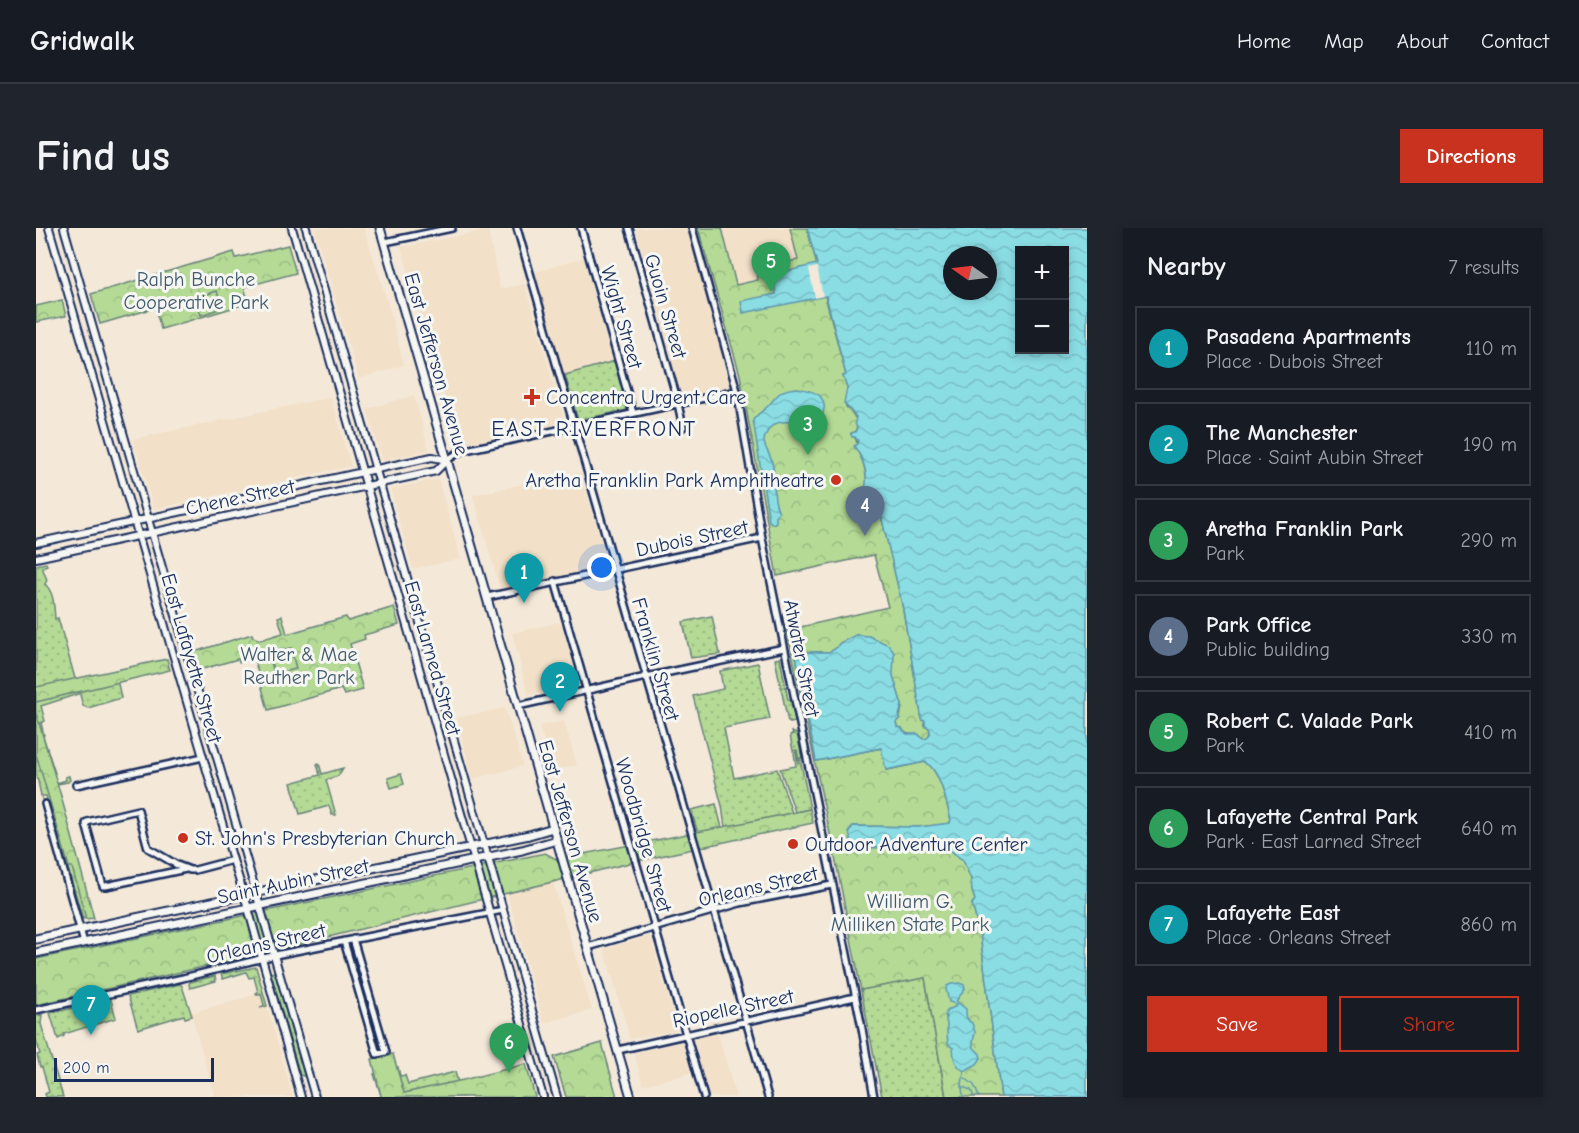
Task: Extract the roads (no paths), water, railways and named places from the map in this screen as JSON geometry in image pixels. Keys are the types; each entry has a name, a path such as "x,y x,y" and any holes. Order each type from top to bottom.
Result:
{"main road":[{"name":"East Jefferson Avenue","path":"380,228 631,1097"},
{"name":"Saint Aubin Street","path":"36,939 553,828"},
{"path":"533,834 537,839 537,845"},
{"name":"Saint Aubin Street","path":"36,953 488,857 557,840"},
{"path":"498,841 501,854"},
{"path":"457,850 461,856 460,863"},
{"path":"363,869 366,883"},
{"path":"271,889 269,896 273,903"},
{"path":"229,898 233,904 232,912"}],"street":[{"name":"East Lafayette Street","path":"50,228 301,1097"},
{"name":"East Lafayette Street","path":"64,228 315,1097"},
{"name":"East Larned Street","path":"292,228 543,1097"},
{"name":"East Larned Street","path":"306,228 557,1097"},
{"path":"385,242 452,228"},
{"name":"Franklin Street","path":"517,228 768,1097"},
{"name":"Wight Street","path":"581,228 633,413"},
{"name":"Guoin Street","path":"629,228 683,427"},
{"name":"Atwater Street","path":"692,228 737,391 762,538 874,1097"},
{"path":"319,321 332,317"},
{"path":"96,388 110,384"},
{"name":"Chene Street","path":"36,558 427,473 437,470 461,451 737,391"},
{"path":"358,460 365,461 372,457"},
{"name":"Chene Street","path":"36,543 432,457 447,460"},
{"path":"424,459 430,465 427,473"},
{"path":"393,466 390,473 395,479"},
{"path":"348,476 353,481 350,489"},
{"path":"289,489 292,502"},
{"path":"371,502 376,496 384,498"},
{"path":"130,507 138,509 144,503"},
{"path":"224,503 227,516"},
{"path":"164,516 162,522 167,529"},
{"path":"120,525 124,531 122,539"},
{"name":"Dubois Street","path":"487,597 762,538"},
{"path":"142,548 150,544 156,546"},
{"name":"Woodbridge Street","path":"555,581 704,1097"},
{"path":"518,706 784,648"},
{"path":"417,662 430,658"},
{"path":"179,674 192,669"},
{"path":"76,785 203,757"},
{"path":"447,767 461,764"},
{"path":"45,804 84,943"},
{"path":"186,869 103,886 86,824 138,810 148,848 177,865 195,870 232,860"},
{"path":"221,819 234,814"},
{"path":"467,834 475,835 480,831"},
{"path":"240,882 246,882 252,876"},
{"name":"Orleans Street","path":"588,947 740,903 832,885"},
{"name":"Orleans Street","path":"36,1010 183,978 274,955 503,910"},
{"path":"494,927 500,923 508,925"},
{"path":"344,941 376,1054 386,1052 353,939"},
{"path":"504,965 518,961"},
{"path":"266,977 270,970 279,970"},
{"name":"Riopelle Street","path":"618,1050 855,997"},
{"path":"361,1000 370,998"},
{"path":"297,1083 310,1079"}],"water":[{"path":"807,228 1087,228 1087,1097 1001,1097 980,934 972,904 975,900 971,879 963,860 946,848 852,847 849,832 853,826 919,827 950,823 942,788 935,772 925,762 886,770 881,748 816,761 796,656 807,652 829,652 856,635 869,636 889,645 894,653 893,676 902,705 900,718 896,722 897,727 902,728 907,734 918,734 923,739 928,737 930,732 925,726 925,721 922,720 902,604 880,511 867,498 872,497 872,493 865,489 864,466 854,446 858,441 852,437 851,433 857,428 856,417 844,403 847,388 843,376 846,375 826,296 743,313 741,301 776,294 772,286 772,275 817,264"},
{"path":"798,388 818,394 824,402 824,409 821,417 816,421 775,424 766,435 764,442 773,466 775,499 779,513 773,524 769,521 753,420 780,393"},
{"path":"960,983 965,989 956,1001 966,1009 967,1017 975,1032 974,1048 981,1058 977,1064 964,1071 956,1064 953,1048 949,1045 945,1015 947,1010 955,1007 956,1004 949,1002 947,986"}],"waterway":[{"path":"964,1071 962,1087 964,1097"},
{"path":"965,1078 974,1085 979,1097"},
{"path":"962,1087 971,1090 974,1097"}],"place":[{"name":"Robert C. Valade Park","path":"771,292"},
{"name":"Concentra Urgent Care","path":"532,397"},
{"name":"Aretha Franklin Park","path":"808,455"},
{"name":"Aretha Franklin Park Amphitheatre","path":"836,480"},
{"name":"Park Office","path":"865,536"},
{"name":"Pasadena Apartments","path":"524,603"},
{"name":"The Manchester","path":"560,712"},
{"name":"St. John's Presbyterian Church","path":"183,838"},
{"name":"Outdoor Adventure Center","path":"793,844"},
{"name":"Lafayette East","path":"91,1035"},
{"name":"Lafayette Central Park","path":"509,1073"}],"district":[{"name":"EAST RIVERFRONT","path":"594,428"}],"park label":[{"name":"Ralph Bunche Cooperative Park","path":"196,290"},
{"name":"Walter & Mae Reuther Park","path":"299,666"},
{"name":"William G. Milliken State Park","path":"910,912"}]}
